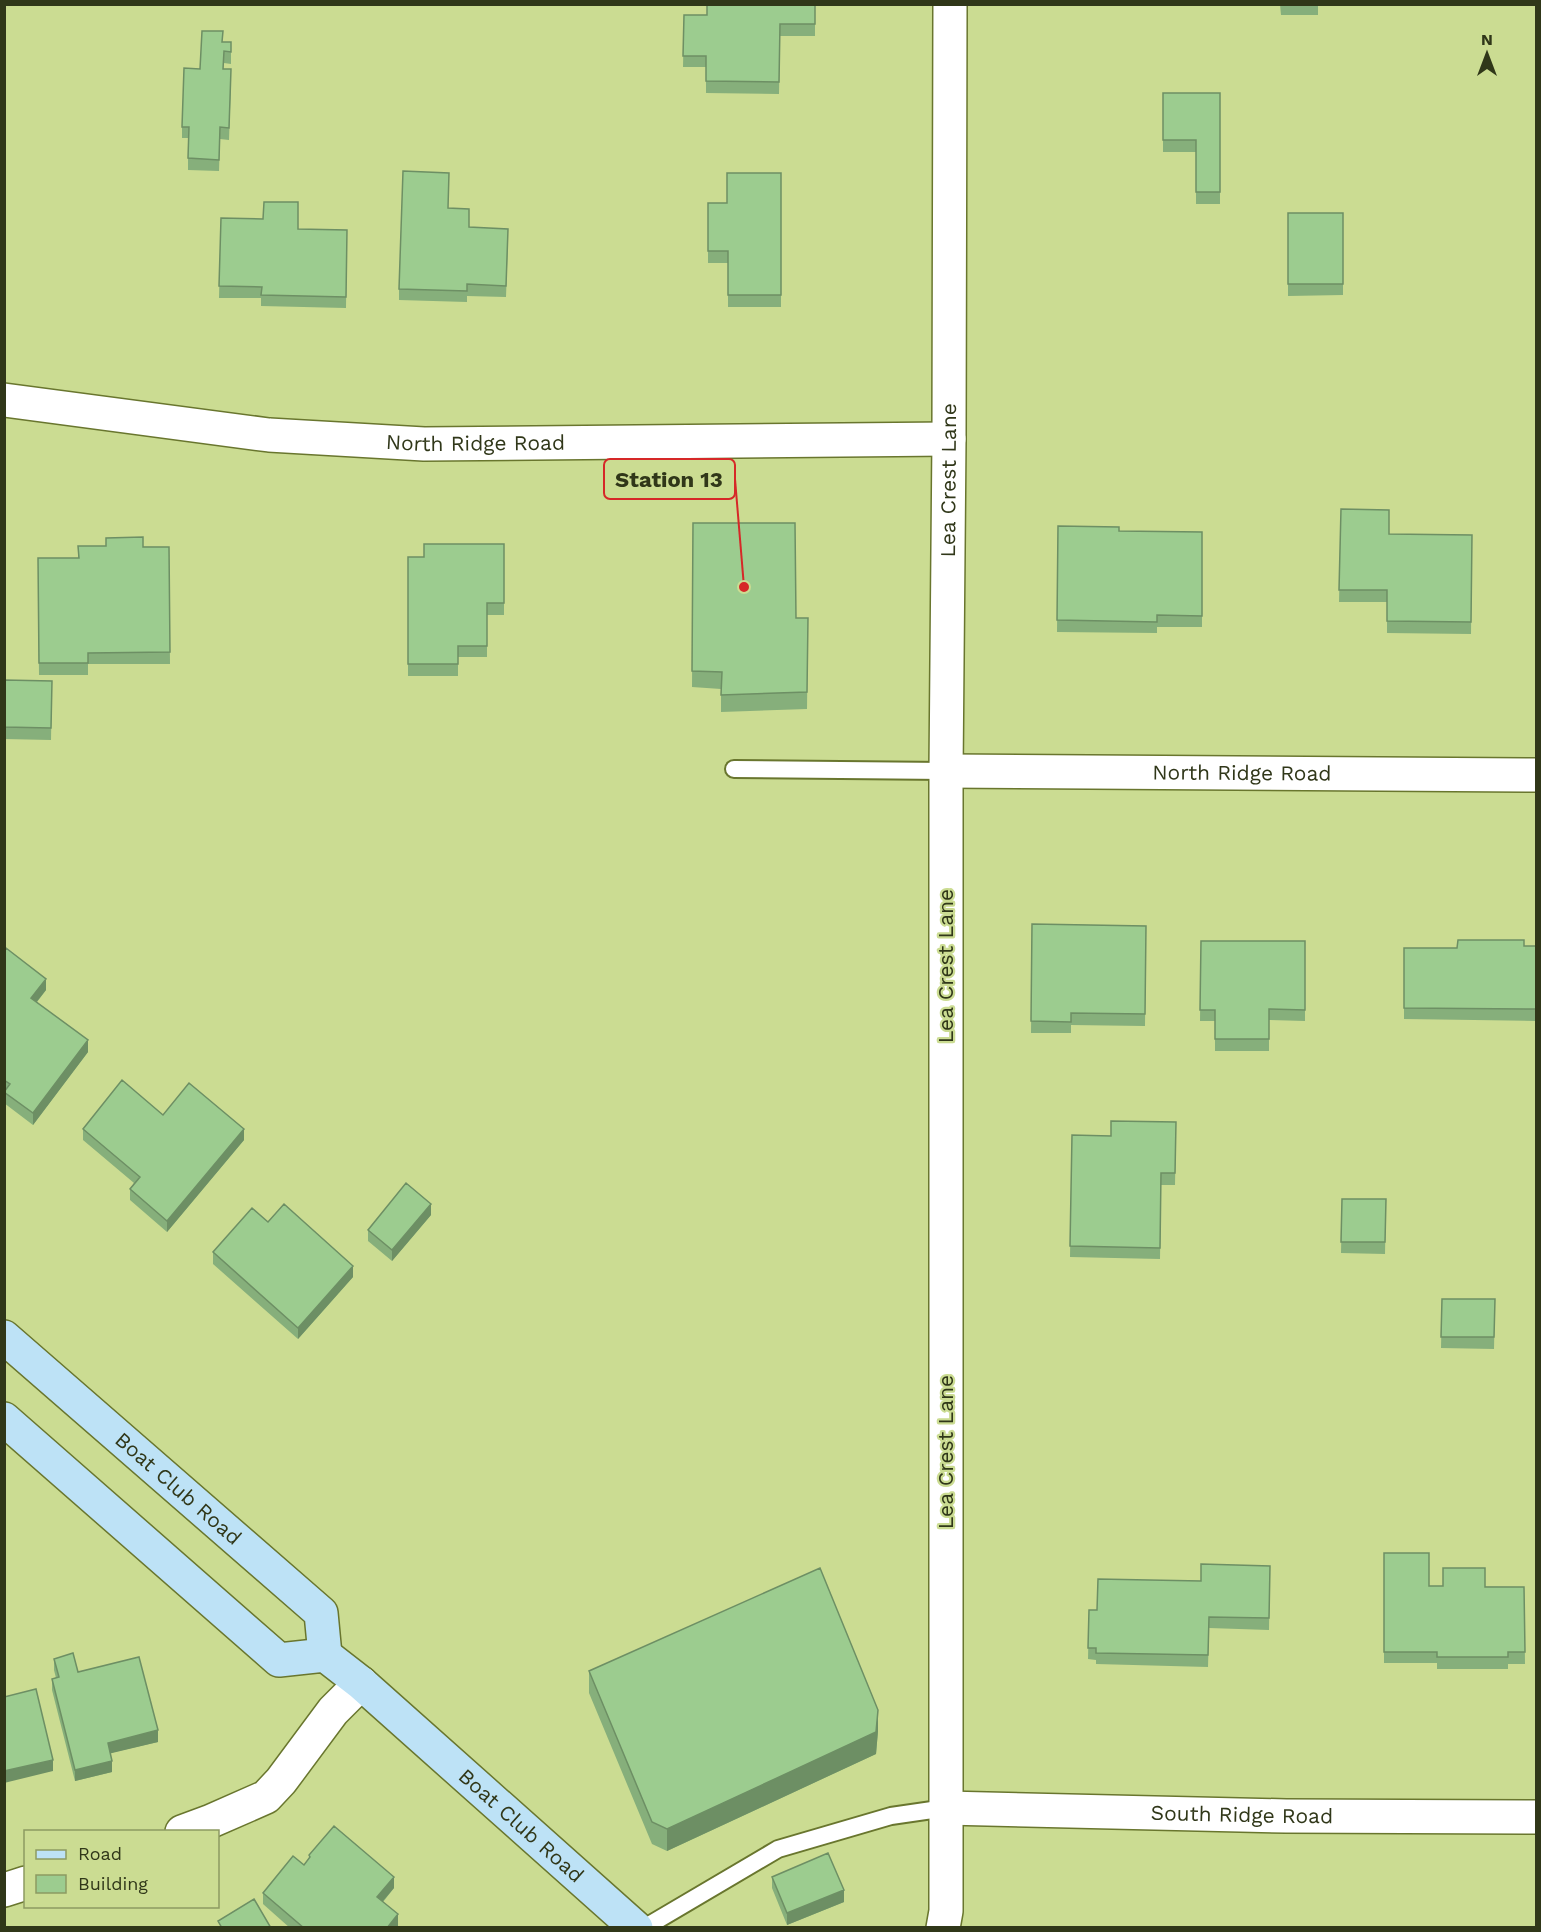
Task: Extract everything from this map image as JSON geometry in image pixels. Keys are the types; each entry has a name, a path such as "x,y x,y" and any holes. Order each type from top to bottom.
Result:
{"main road":[{"name":"Boat Club Road","path":"4,1337 321,1613 325,1655 361,1683 636,1928"},
{"path":"4,1419 279,1660 325,1655"}],"street":[{"name":"Lea Crest Lane","path":"943,1928 946,1911 946,771 950,4"},
{"name":"North Ridge Road","path":"4,400 269,435 424,444 949,439"},
{"name":"North Ridge Road","path":"946,771 1536,775"},
{"path":"187,1830 266,1797 281,1781 333,1711 361,1683"},
{"name":"South Ridge Road","path":"946,1808 1286,1816 1536,1817"},
{"path":"4,1890 24,1884"}],"lane":[{"path":"734,770 946,771"},
{"path":"644,1928 778,1849 891,1816 946,1808"}],"building":[{"path":"707,4 815,4 815,24 780,24 779,82 706,81 706,56 683,56 684,15 707,15"},
{"path":"202,31 223,31 222,42 231,42 231,52 224,51 223,69 231,69 229,128 220,127 219,160 188,158 189,127 182,127 184,68 200,69"},
{"path":"1163,93 1220,93 1220,192 1196,192 1196,140 1163,140"},
{"path":"403,171 449,173 448,208 469,209 469,227 508,229 506,286 467,284 467,291 399,289"},
{"path":"727,173 781,173 781,295 728,295 728,251 708,251 708,203 727,203"},
{"path":"264,202 298,202 298,229 347,230 346,297 261,295 262,287 219,286 221,218 263,219"},
{"path":"1288,213 1343,213 1343,284 1288,284"},
{"path":"1341,509 1389,510 1389,534 1472,535 1471,622 1387,621 1387,590 1339,590"},
{"path":"693,523 795,523 796,618 808,618 807,692 721,695 722,672 692,671"},
{"path":"1058,526 1119,527 1119,531 1202,532 1202,616 1157,615 1157,622 1057,620"},
{"path":"143,537 143,547 169,547 170,652 88,653 88,663 39,663 38,558 79,558 78,546 106,546 106,538"},
{"path":"424,544 504,544 504,603 487,603 487,646 458,646 458,664 408,664 408,557 424,557"},
{"path":"4,680 52,681 51,728 4,727"},
{"path":"1032,924 1146,926 1145,1014 1071,1013 1071,1022 1031,1021"},
{"path":"1458,940 1524,940 1524,946 1536,946 1536,1009 1404,1008 1404,948 1457,948"},
{"path":"1201,941 1305,941 1305,1010 1269,1009 1269,1039 1215,1039 1215,1010 1200,1010"},
{"path":"6,948 46,979 31,998 88,1040 33,1113 4,1092 10,1084 4,1080 4,951"},
{"path":"122,1080 163,1115 189,1083 244,1129 167,1221 130,1189 140,1177 83,1129"},
{"path":"1111,1121 1176,1122 1175,1173 1161,1173 1160,1248 1070,1246 1072,1135 1111,1136"},
{"path":"406,1183 431,1204 392,1250 368,1230"},
{"path":"1342,1199 1386,1199 1385,1242 1341,1242"},
{"path":"284,1204 353,1266 298,1328 213,1252 252,1208 268,1222"},
{"path":"1442,1299 1495,1299 1494,1337 1441,1337"},
{"path":"1384,1553 1429,1553 1429,1586 1443,1586 1443,1568 1485,1568 1485,1587 1524,1587 1525,1652 1508,1652 1508,1657 1437,1657 1437,1652 1384,1652"},
{"path":"1201,1564 1270,1566 1269,1618 1209,1617 1208,1655 1096,1653 1096,1648 1088,1648 1089,1610 1097,1610 1098,1579 1201,1581"},
{"path":"820,1568 878,1710 876,1732 667,1829 652,1822 589,1671"},
{"path":"73,1653 78,1672 139,1657 158,1730 108,1743 112,1761 75,1770 52,1679 59,1677 54,1659"},
{"path":"36,1689 53,1760 4,1771 4,1697"},
{"path":"334,1826 394,1877 377,1897 398,1914 387,1928 304,1928 263,1893 293,1856 304,1865 309,1855"},
{"path":"828,1853 844,1890 787,1913 772,1877"},
{"path":"254,1899 271,1928 222,1928 218,1921"}],"place":[{"name":"Station 13","path":"744,587"}]}
